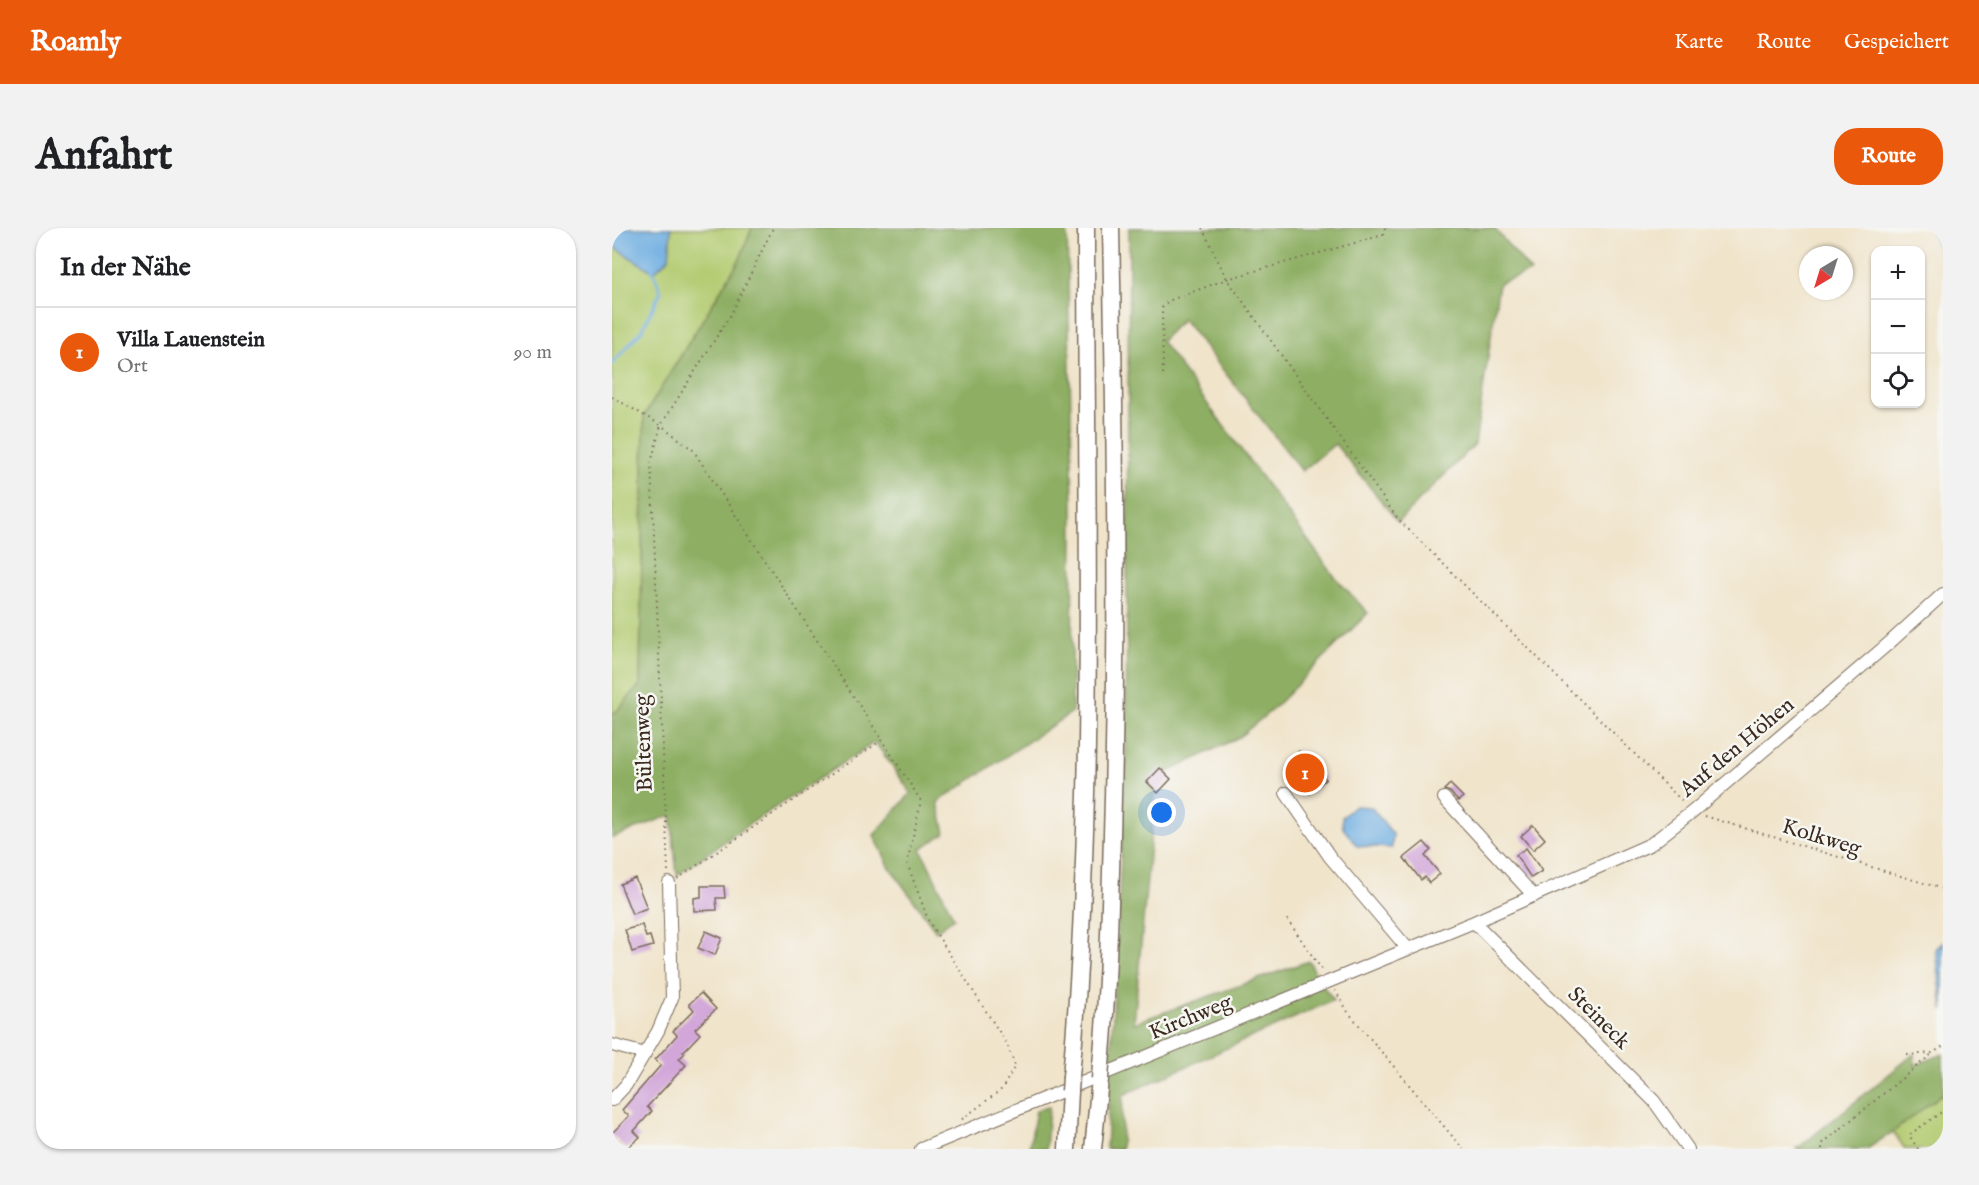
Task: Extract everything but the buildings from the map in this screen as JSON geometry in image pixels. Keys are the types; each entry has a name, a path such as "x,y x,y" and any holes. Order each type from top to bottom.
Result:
{"highway":[{"path":"1067,1149 1087,761 1086,228"},
{"path":"1094,1149 1101,1072 1110,909 1115,676 1116,556 1111,228"}],"street":[{"name":"Auf den Höhen","path":"1474,922 1651,844 1692,812 1943,594"},
{"path":"1286,793 1330,857 1408,949"},
{"path":"1444,798 1534,896"},
{"path":"612,1100 627,1085 658,1031 672,998 669,883"},
{"name":"Kirchweg","path":"921,1149 1474,922"},
{"name":"Steineck","path":"1474,922 1654,1101 1688,1149"},
{"path":"612,1045 645,1054"}],"path":[{"name":"Bültenweg","path":"669,883 651,463 661,425 731,314 773,228"},
{"path":"1202,228 1227,279 1398,519 1692,812"},
{"path":"1163,374 1162,308 1165,303 1227,279 1383,235 1385,228"},
{"path":"612,397 661,425 693,450 921,801 906,863 929,922 1006,1044 1015,1066 1002,1089 957,1123"},
{"path":"669,883 683,876 882,740"},
{"name":"Kolkweg","path":"1692,812 1943,889"},
{"path":"1287,919 1348,1012 1463,1149"},
{"path":"1822,1149 1822,1144 1943,1046"},
{"path":"1907,1055 1933,1053"},
{"path":"1918,1149 1909,1135 1943,1111"}],"green space":[{"path":"671,228 752,228 740,259 644,416 640,685 614,714 612,712 612,246 654,272 669,258"},
{"path":"752,228 1067,228 1073,509 1072,712 938,802 945,833 921,849 954,918 936,931 890,868 874,835 911,793 875,742 748,825 677,875 671,815 612,838 612,712 615,713 640,685 644,416 740,259"},
{"path":"1129,228 1494,228 1531,272 1499,283 1475,444 1398,522 1335,444 1302,471 1183,319 1161,341 1335,577 1368,613 1273,709 1239,737 1156,778 1134,1023 1309,961 1322,985 1334,1000 1123,1095 1121,1149 1106,1149 1126,758"},
{"path":"1914,1054 1915,1065 1943,1054 1943,1093 1867,1149 1797,1149"},
{"path":"1943,1093 1943,1149 1905,1149 1893,1132"},
{"path":"1049,1107 1046,1149 1029,1149 1036,1110"}],"water":[{"path":"612,228 671,228 669,258 654,272 612,246"},
{"path":"1355,806 1371,807 1393,834 1392,848 1357,846 1343,828 1342,817"},
{"path":"1943,942 1943,1011 1936,949"}],"waterway":[{"path":"1931,228 1943,256"},
{"path":"612,364 642,330 661,291 652,269"}],"place":[{"name":"Villa Lauenstein","path":"1305,773"}]}
